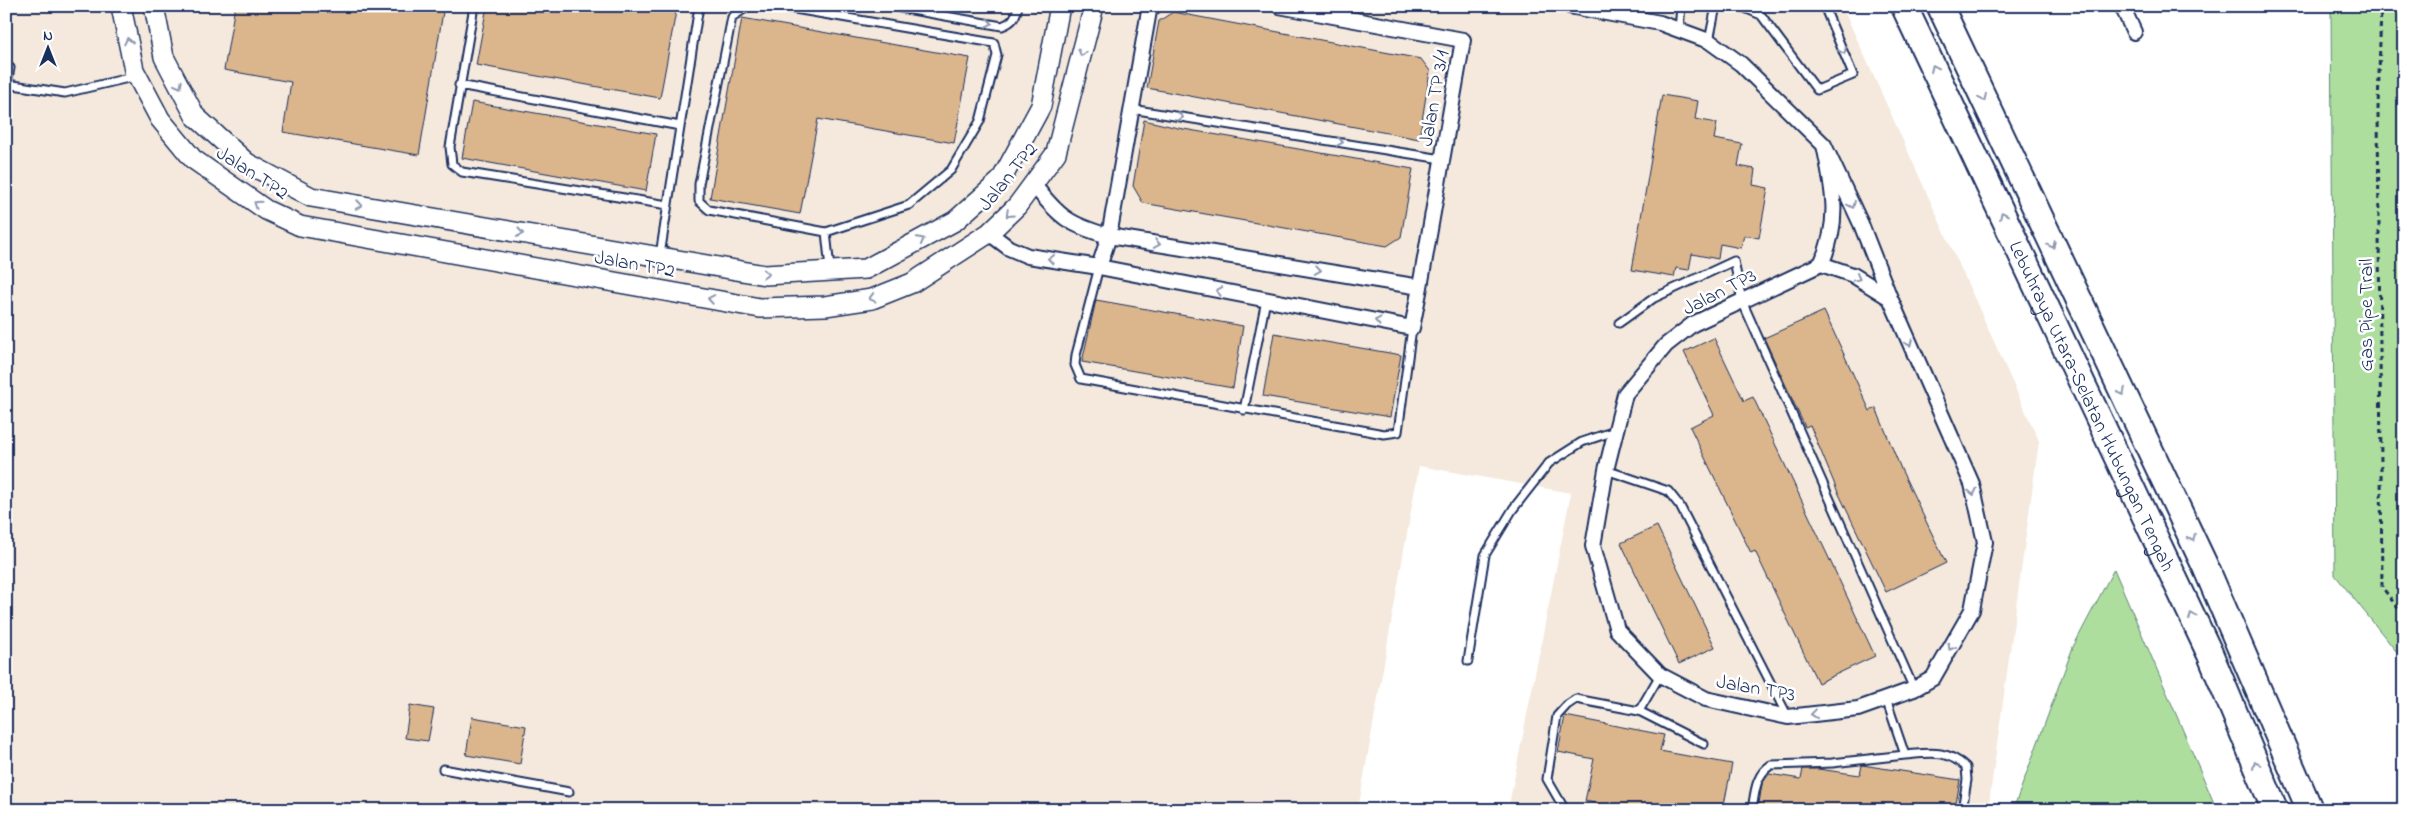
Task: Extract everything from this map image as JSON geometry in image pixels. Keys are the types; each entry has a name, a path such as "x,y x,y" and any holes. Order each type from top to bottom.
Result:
{"highway":[{"name":"Lebuhraya Utara–Selatan Hubungan Tengah","path":"1904,6 2206,645 2275,810"},
{"name":"Lebuhraya Utara–Selatan Hubungan Tengah","path":"1940,6 2206,568 2310,810"}],"street":[{"name":"Jalan TP2","path":"121,6 134,70 160,119 192,159 266,210 300,226 760,308 825,306 872,299 912,283 989,233 1017,206 1056,153 1095,7"},
{"name":"Jalan TP2","path":"154,6 164,57 195,116 247,164 311,197 765,276 866,269 955,221 1001,180 1041,106 1060,6"},
{"path":"1099,267 1109,236 1149,11 1154,6"},
{"name":"Jalan TP 3/1","path":"1279,6 1463,40 1412,328"},
{"name":"Jalan TP3","path":"1570,6 1660,23 1709,42 1741,64 1824,145 1861,224 1890,298 1972,484 1985,542 1972,610 1934,678 1914,689 1858,709 1788,717 1706,699 1660,675 1617,630 1593,546 1606,470 1625,394 1666,345 1693,324 1821,264"},
{"path":"2122,6 2134,32"},
{"path":"1824,145 1834,192 1831,244 1821,264 1853,275 1890,298"},
{"path":"1034,185 1051,207 1065,220 1082,229 1109,236 1420,287"},
{"path":"989,233 1009,248 1028,256 1099,267 1412,328"}],"lane":[{"path":"474,6 459,85 450,147 452,164 462,172 668,204"},
{"path":"660,257 699,6"},
{"path":"749,6 732,17 699,184 699,201 708,210 826,232 909,205 951,170 980,121 998,55 994,43 777,6"},
{"path":"890,6 1002,26 1011,22 1018,6"},
{"path":"1679,30 1681,6"},
{"path":"1709,42 1716,6"},
{"path":"1740,6 1761,15 1816,90 1853,75 1824,6"},
{"path":"6,66 10,68 7,87 65,93 138,76"},
{"path":"459,85 680,126"},
{"path":"1131,109 1442,159"},
{"path":"826,232 830,272"},
{"path":"1619,323 1654,298 1734,261 1742,301 1914,689"},
{"path":"1099,267 1076,355 1075,365 1081,378 1244,410 1384,434 1398,432 1412,328"},
{"path":"1244,410 1266,300"},
{"path":"1468,661 1485,555 1513,510 1549,463 1582,442 1616,431"},
{"path":"1606,470 1668,491 1680,506 1788,717"},
{"path":"1639,711 1660,675"},
{"path":"1886,699 1905,755"},
{"path":"1564,810 1547,779 1557,716 1567,705 1576,700 1639,711 1704,744"},
{"path":"1752,810 1757,781 1763,770 1771,765 1832,763 1936,753 1955,758 1966,767 1967,780 1962,810"},
{"path":"443,769 570,792"}],"path":[{"name":"Gas Pipe Trail","path":"2381,6 2378,109 2382,587 2404,616"}],"shaded area":[{"path":"6,6 1842,6 2039,441 1988,810 1508,810 1571,493 1419,466 1358,810 6,810"}],"green space":[{"path":"2331,6 2404,6 2404,661 2335,575"},
{"path":"2114,569 2217,810 2013,810 2073,647"}],"building":[{"path":"235,6 444,6 419,155 283,132 291,82 224,70"},
{"path":"487,6 677,6 660,98 476,65"},
{"path":"1173,12 1421,59 1430,71 1419,139 1147,88 1159,21"},
{"path":"742,18 970,58 954,143 818,119 800,214 710,198"},
{"path":"1662,95 1698,101 1695,119 1717,123 1714,139 1742,144 1738,166 1755,169 1753,185 1768,188 1759,238 1744,235 1741,248 1720,244 1718,259 1692,254 1689,270 1676,268 1674,277 1632,270"},
{"path":"472,102 656,134 646,191 462,158"},
{"path":"1144,120 1178,128 1413,169 1401,237 1387,246 1143,203 1133,186"},
{"path":"1096,300 1243,326 1233,388 1082,362"},
{"path":"1824,311 1870,411 1876,408 1901,469 1946,563 1886,592 1837,490 1810,425 1805,427 1764,338"},
{"path":"1274,333 1401,355 1390,417 1263,396"},
{"path":"1714,338 1744,401 1753,397 1875,656 1818,683 1755,551 1751,553 1690,427 1714,415 1684,352"},
{"path":"1657,526 1715,647 1679,664 1621,543"},
{"path":"410,705 434,709 428,741 405,738"},
{"path":"1565,716 1664,735 1660,751 1732,764 1723,810 1628,810 1585,801 1594,759 1558,752"},
{"path":"472,717 526,726 520,764 466,755"},
{"path":"1862,765 1960,780 1955,810 1758,810 1762,784 1769,774 1801,779 1803,769 1818,769 1860,775"}]}
